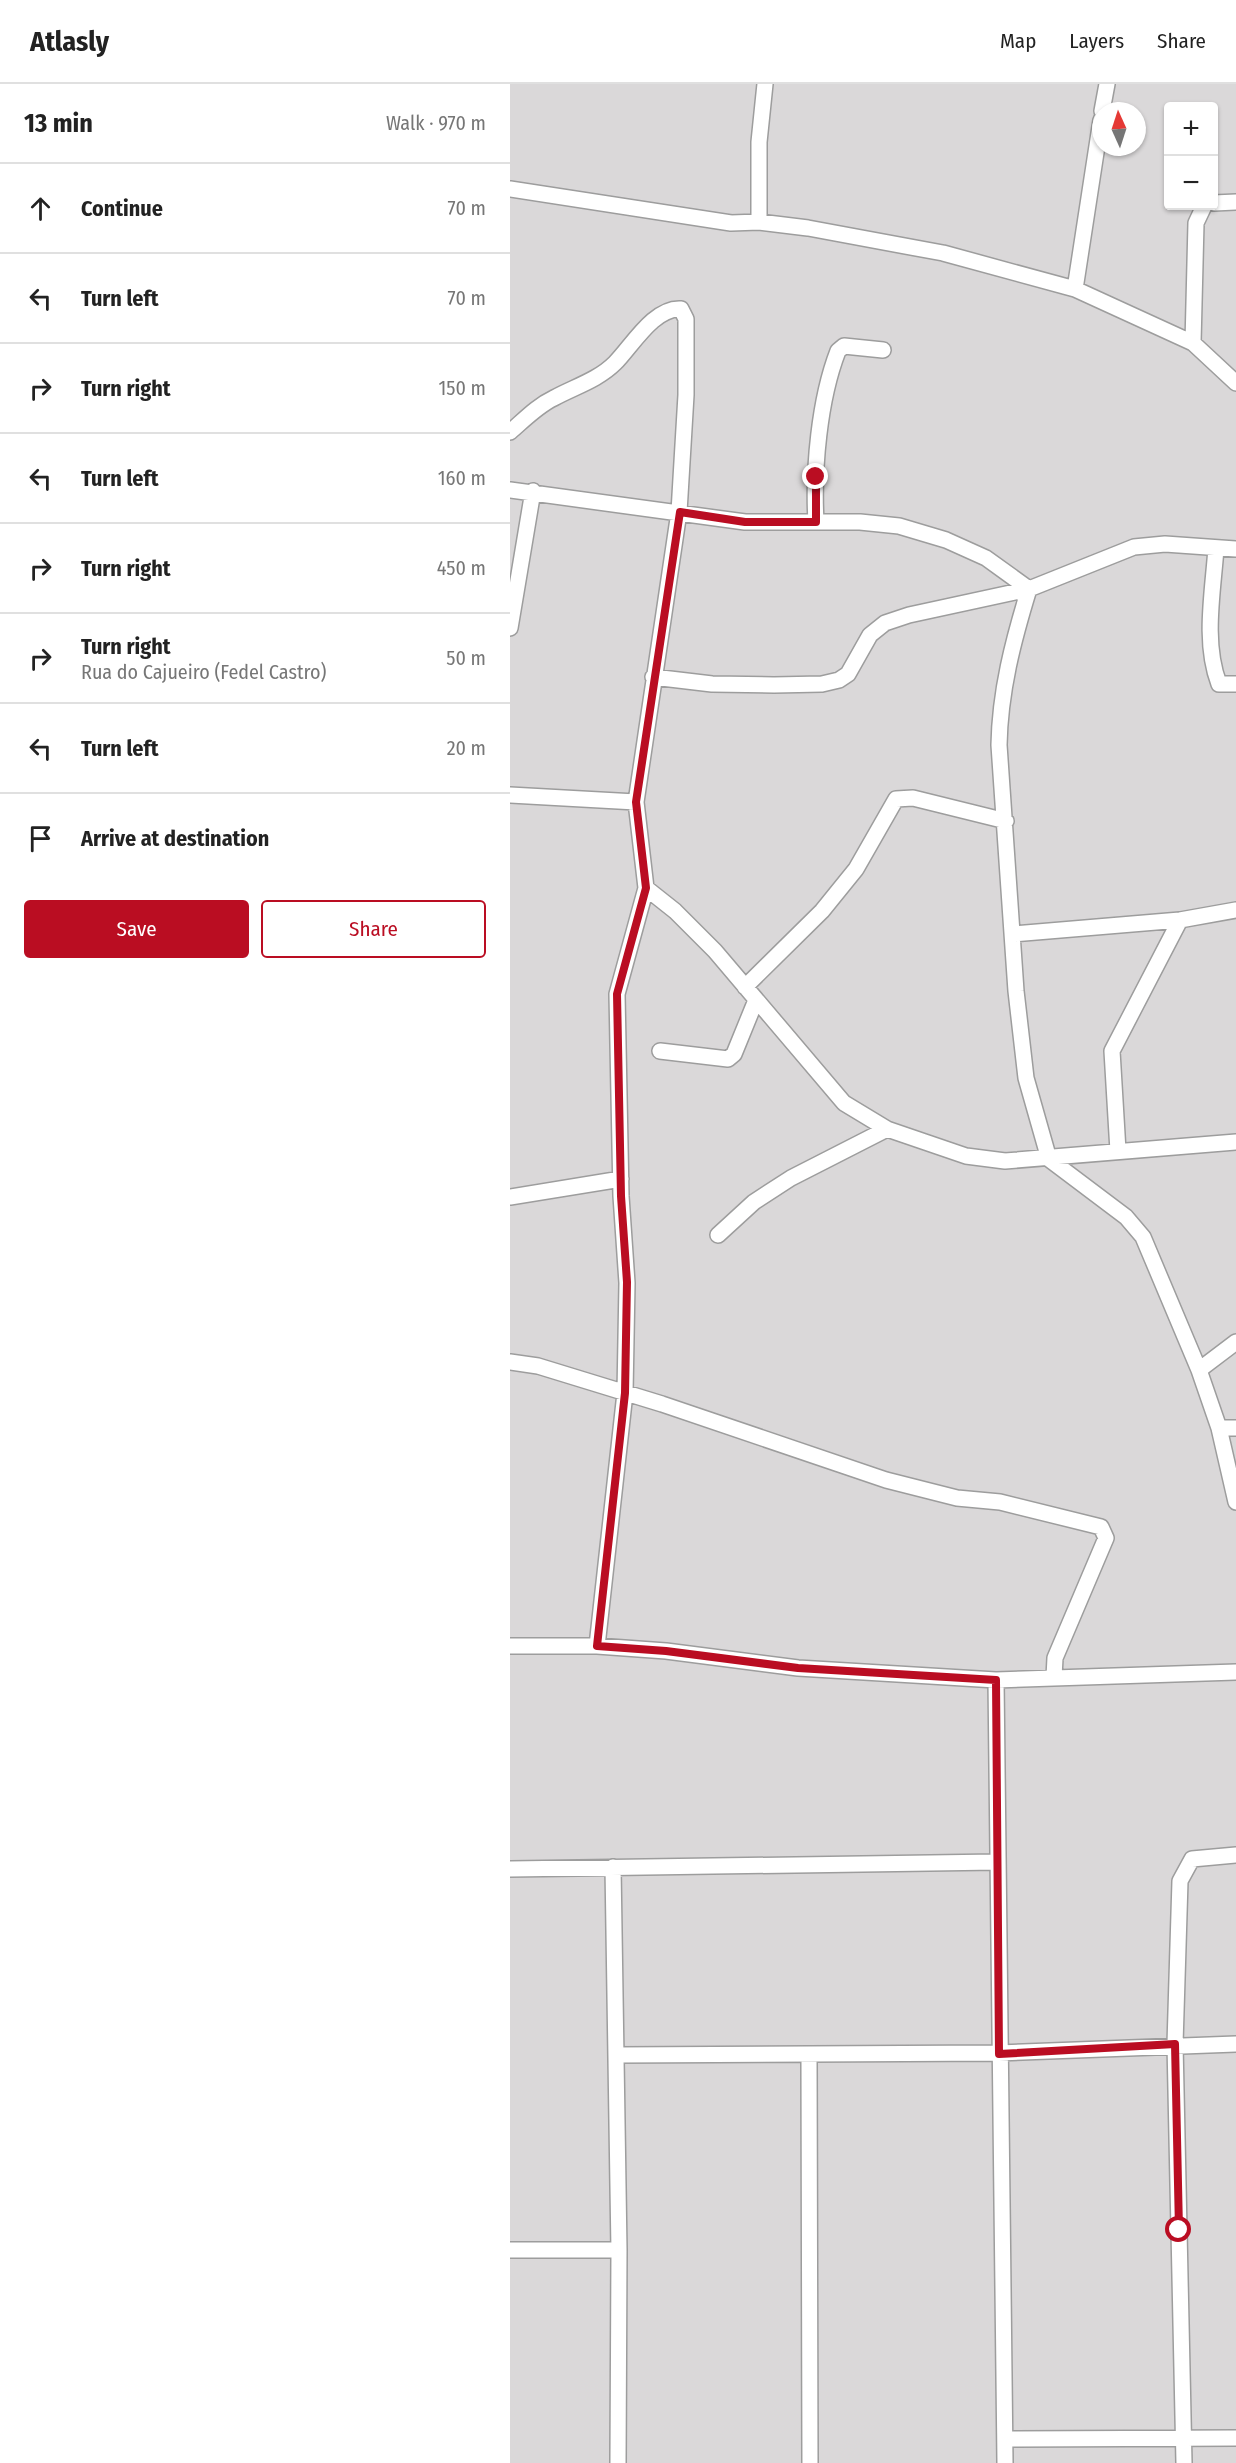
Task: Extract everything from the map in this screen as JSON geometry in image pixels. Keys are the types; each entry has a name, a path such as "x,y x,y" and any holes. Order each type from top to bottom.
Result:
{"street":[{"path":"759,222 759,142 765,84"},
{"path":"1104,102 1107,84"},
{"path":"1075,289 1095,156"},
{"path":"510,189 731,223 759,222 808,228 943,253 1075,289 1193,343 1236,383"},
{"path":"1218,202 1236,202"},
{"path":"1193,343 1196,223 1202,210"},
{"path":"510,432 552,399 587,382 613,365 644,330 662,314 673,309 681,309 686,319 686,395 680,512 653,677 636,802 646,888 617,994 621,1179 627,1282 625,1393 597,1646"},
{"path":"816,522 817,457 831,374 838,351 844,346 883,350"},
{"path":"510,490 533,491 745,522 816,522 898,526 946,540 986,558 1029,589"},
{"path":"510,628 533,491"},
{"path":"653,677 712,684 794,685 839,680 848,674 870,635 885,623 909,615 1029,589 1134,547 1165,544 1236,549"},
{"path":"1216,548 1211,627 1212,669 1219,684 1236,684"},
{"path":"1029,589 1007,669 1000,710 999,745 1016,991 1026,1078 1048,1159 1126,1217 1143,1237 1199,1370 1219,1428 1236,1502"},
{"path":"510,795 636,802"},
{"path":"745,987 822,911 856,869 896,799 913,798 1006,821"},
{"path":"646,888 675,911 745,987 844,1103 887,1129 966,1156 1005,1161 1236,1142"},
{"path":"1013,934 1180,920 1236,910"},
{"path":"1118,1151 1112,1051 1180,920"},
{"path":"660,1051 728,1059 734,1054 756,1000"},
{"path":"718,1235 754,1202 791,1178 887,1129"},
{"path":"510,1197 621,1179"},
{"path":"1199,1370 1236,1342"},
{"path":"510,1362 538,1366 625,1393 886,1480 957,1498 1000,1502 1101,1527 1106,1538 1055,1658 1054,1677"},
{"path":"1219,1428 1236,1428"},
{"path":"510,1646 597,1646 666,1651 798,1668 996,1680 1236,1672"},
{"path":"996,1680 1005,2463"},
{"path":"1184,2463 1175,2044 1180,1881 1192,1859 1236,1855"},
{"path":"510,1869 997,1862"},
{"path":"613,1867 619,2250 618,2463"},
{"path":"617,2055 999,2054 1175,2044 1236,2044"},
{"path":"809,2055 810,2463"},
{"path":"510,2250 619,2250"},
{"path":"1005,2439 1236,2438"}],"shaded area":[{"path":"510,84 1236,84 1236,2463 510,2463"}],"route":[{"path":"816,477 816,522 745,522 680,512 653,677 636,802 646,888 617,994 621,1196 627,1282 625,1393 612,1494 597,1646 666,1651 798,1668 996,1680 999,2054 1175,2044 1179,2230"}]}
